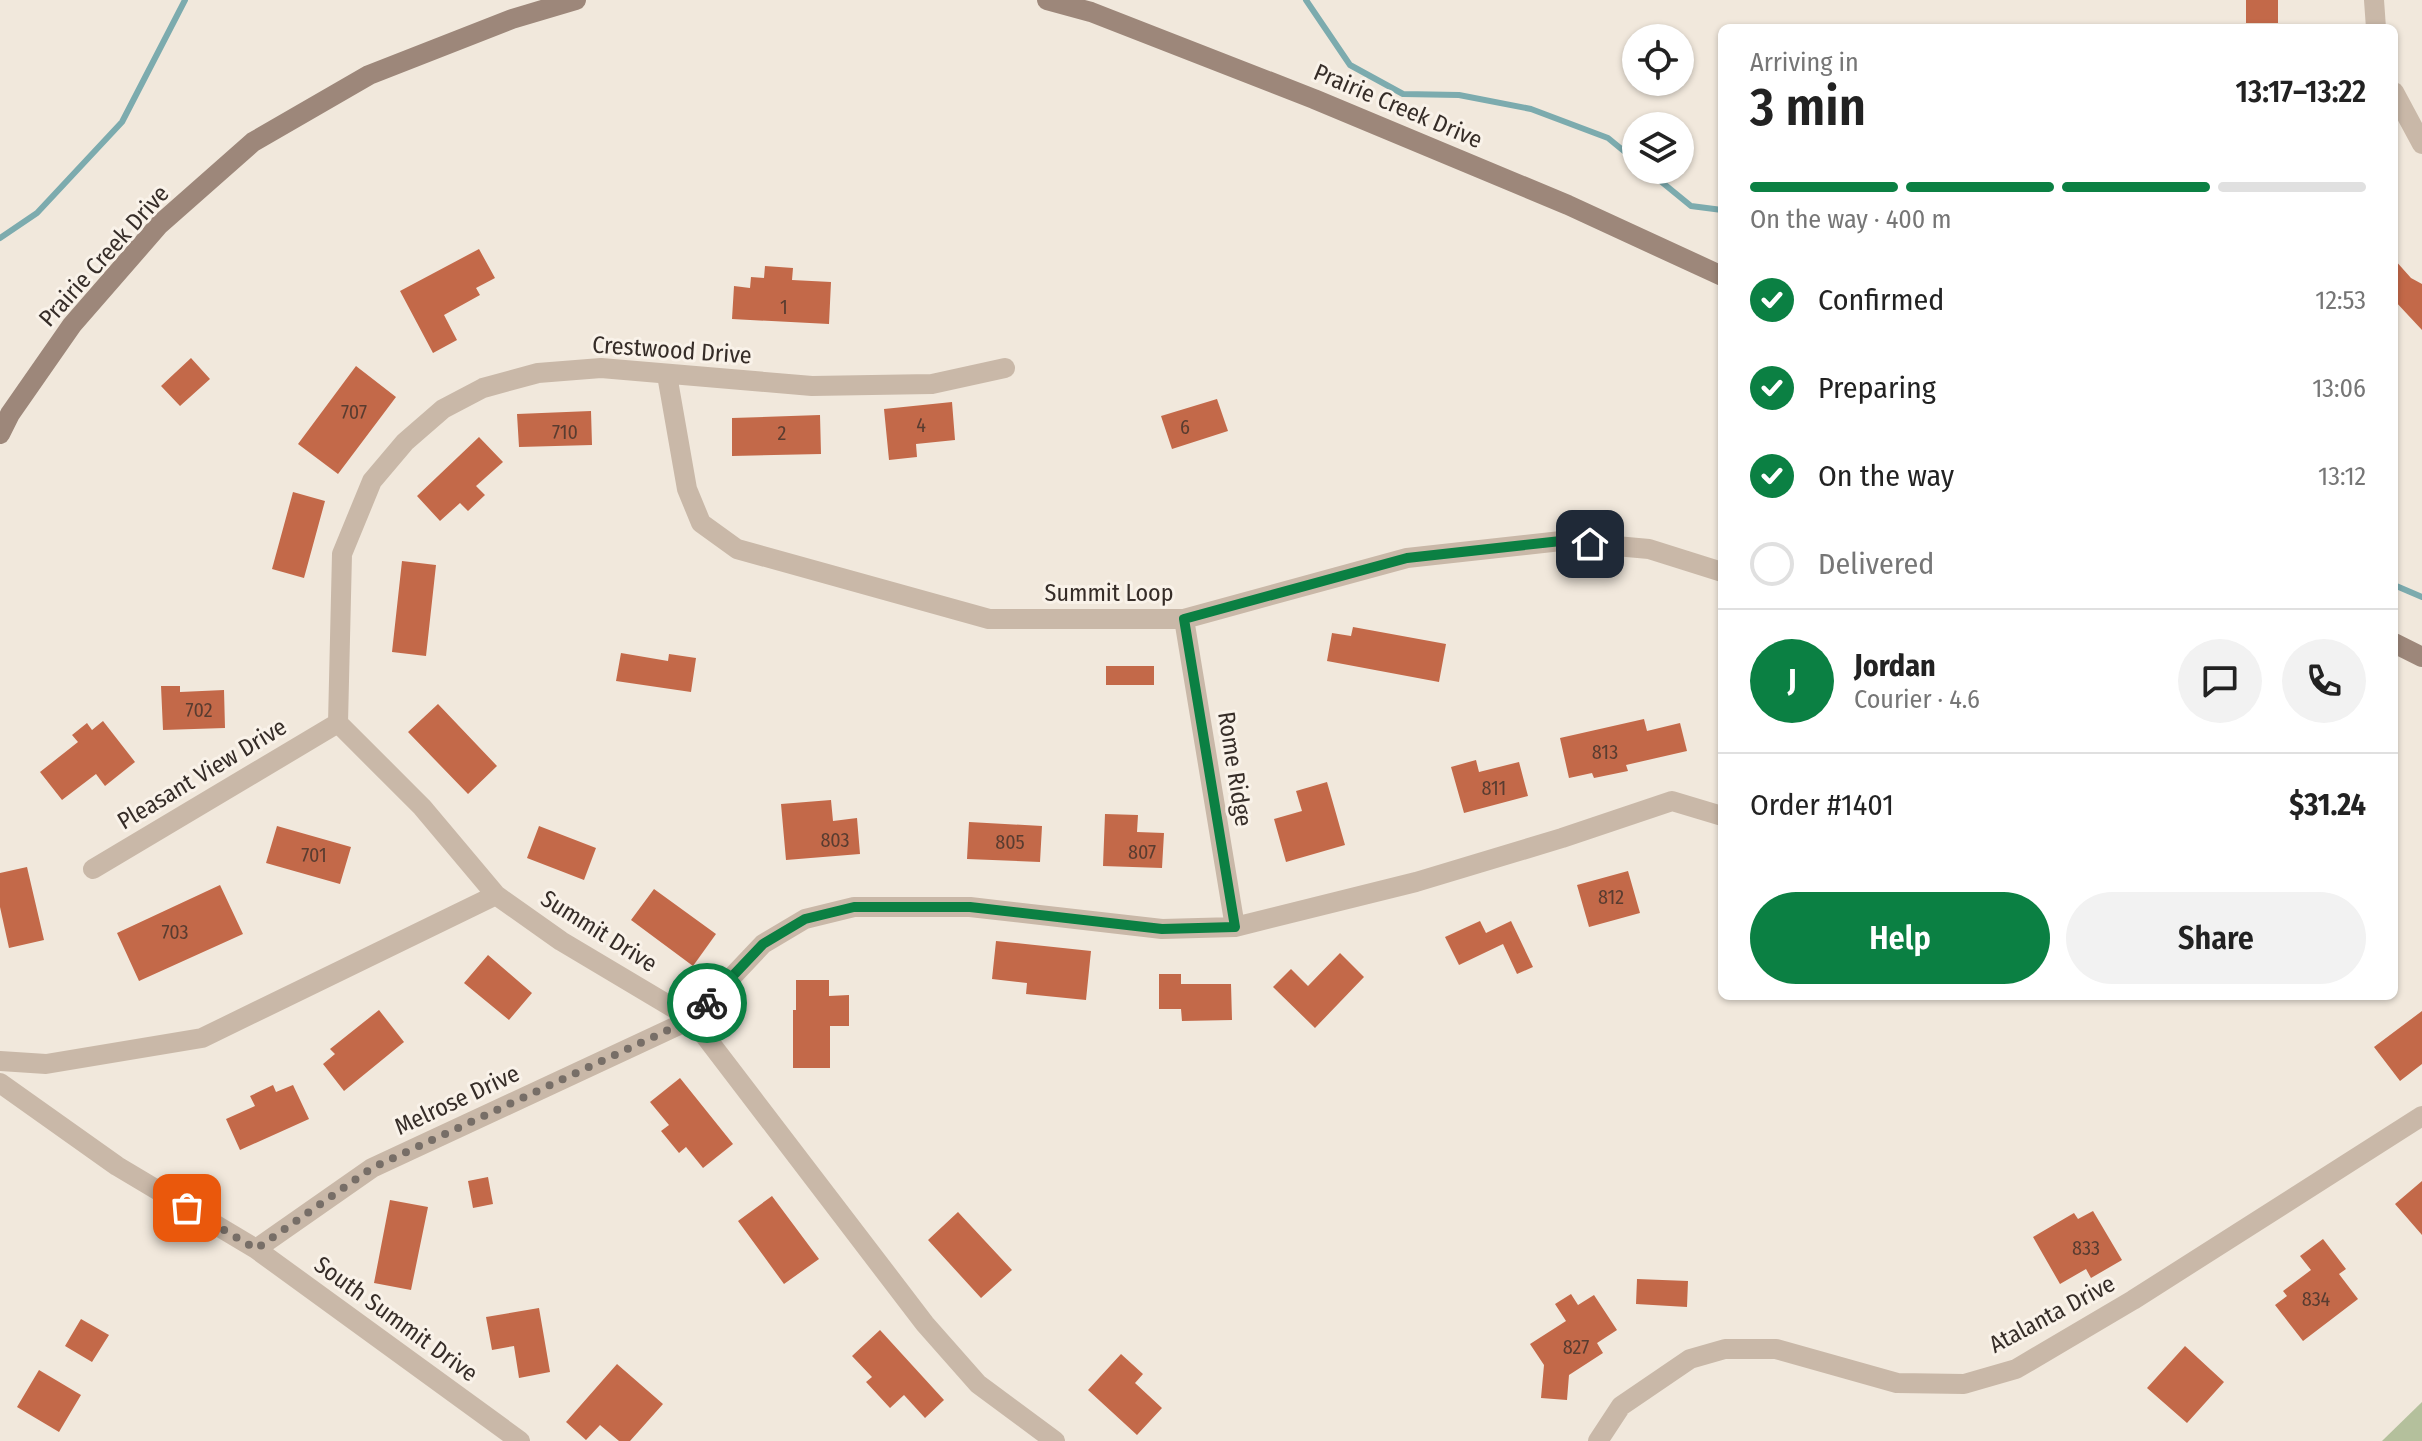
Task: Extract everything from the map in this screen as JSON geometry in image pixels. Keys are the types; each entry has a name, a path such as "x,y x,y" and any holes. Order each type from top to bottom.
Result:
{"main road":[{"name":"Prairie Creek Drive","path":"0,434 10,414 72,325 159,225 253,142 369,75 512,19 576,0"},
{"name":"Prairie Creek Drive","path":"1047,0 1091,12 1314,99 1568,205 1718,274"},
{"path":"2398,645 2422,657"}],"street":[{"path":"2374,0 2376,24"},
{"path":"2398,99 2422,144"},
{"name":"Crestwood Drive","path":"338,723 342,554 372,481 405,442 443,409 483,388 538,373 601,368 812,386 932,384 1005,368"},
{"name":"Summit Loop","path":"667,375 687,489 701,523 737,549 989,619 1184,619 1407,558 1561,541 1649,549 1718,571"},
{"name":"Rome Ridge","path":"1184,619 1235,927"},
{"path":"0,1061 46,1064 202,1038 496,895 422,807 338,723"},
{"name":"Pleasant View Drive","path":"93,869 338,723"},
{"path":"692,1019 763,944 805,919 854,907 970,907 1162,929 1235,927 1416,882 1672,801 1718,815"},
{"name":"Summit Drive","path":"496,895 561,941 692,1019 925,1324 978,1384 1055,1441"},
{"name":"Melrose Drive","path":"256,1249 372,1168 692,1019"},
{"name":"South Summit Drive","path":"0,1083 117,1166 256,1249 520,1441"},
{"name":"Atalanta Drive","path":"1598,1441 1621,1406 1690,1359 1725,1349 1776,1349 1897,1383 1964,1384 2016,1369 2133,1300 2422,1116"}],"green space":[{"path":"2422,1402 2422,1441 2382,1441"}],"building":[{"path":"2246,0 2278,0 2278,23 2246,23"},
{"path":"479,249 495,278 476,288 480,295 444,315 457,340 433,353 400,291"},
{"path":"2398,263 2411,278 2422,284 2422,330 2398,304"},
{"path":"765,266 793,268 792,280 831,282 829,324 732,319 734,286 750,288 751,277 764,278"},
{"path":"191,358 210,379 180,406 161,386"},
{"path":"356,366 396,397 338,474 298,444"},
{"path":"1217,399 1228,431 1172,449 1161,416"},
{"path":"952,402 955,440 916,444 917,457 889,460 884,409"},
{"path":"591,411 592,445 519,447 517,414"},
{"path":"820,415 821,454 732,456 732,418"},
{"path":"479,437 503,462 476,486 485,495 468,511 460,503 440,521 417,496"},
{"path":"293,492 325,501 304,578 272,569"},
{"path":"402,561 436,565 426,656 392,652"},
{"path":"1353,627 1446,644 1439,682 1327,661 1332,633 1351,636"},
{"path":"621,653 668,661 669,654 696,658 691,692 616,681"},
{"path":"1106,666 1154,666 1154,685 1106,685"},
{"path":"161,686 180,686 180,692 224,690 225,728 163,730"},
{"path":"438,704 497,766 468,794 408,732"},
{"path":"1644,719 1647,731 1680,723 1687,751 1626,765 1628,771 1594,778 1592,773 1569,778 1560,738"},
{"path":"103,721 135,762 105,786 96,774 62,800 40,772 78,742 72,735 87,723 92,730"},
{"path":"1476,760 1479,772 1519,762 1528,796 1464,813 1451,767"},
{"path":"1327,782 1345,845 1286,862 1274,819 1302,811 1296,791"},
{"path":"831,800 833,821 857,818 860,854 786,860 781,804"},
{"path":"1105,814 1138,815 1137,832 1164,833 1162,868 1103,866"},
{"path":"969,822 1042,826 1040,862 967,859"},
{"path":"277,826 351,847 340,884 266,863"},
{"path":"539,826 596,848 584,880 527,858"},
{"path":"27,867 44,940 9,948 0,907 0,873"},
{"path":"1628,871 1640,913 1589,927 1577,885"},
{"path":"220,885 243,934 139,981 117,933"},
{"path":"654,889 716,934 693,966 631,920"},
{"path":"1480,921 1486,933 1511,921 1533,967 1517,974 1503,944 1459,965 1445,937"},
{"path":"996,941 1091,951 1086,1000 1026,994 1027,983 992,979"},
{"path":"1340,953 1364,977 1315,1028 1273,987 1291,969 1308,986"},
{"path":"488,955 532,993 509,1020 464,983"},
{"path":"1159,974 1181,974 1181,984 1231,984 1232,1020 1182,1021 1181,1009 1159,1009"},
{"path":"796,980 829,980 829,996 849,995 849,1026 830,1026 830,1068 793,1068"},
{"path":"379,1010 404,1042 344,1091 323,1064 335,1054 330,1049"},
{"path":"2422,1011 2422,1064 2400,1081 2374,1047"},
{"path":"680,1078 733,1144 703,1168 686,1147 679,1153 661,1131 669,1125 650,1102"},
{"path":"273,1085 276,1092 293,1085 309,1119 240,1150 226,1119 255,1106 250,1096"},
{"path":"488,1177 493,1204 473,1208 468,1181"},
{"path":"2422,1181 2422,1235 2395,1204"},
{"path":"772,1196 819,1259 784,1284 738,1221"},
{"path":"390,1200 428,1207 411,1290 374,1283"},
{"path":"2093,1211 2122,1260 2091,1278 2086,1269 2060,1284 2033,1237 2074,1213 2078,1219"},
{"path":"958,1212 1012,1270 981,1298 928,1240"},
{"path":"2323,1239 2346,1269 2339,1274 2358,1299 2303,1341 2275,1305 2287,1296 2283,1291 2311,1270 2300,1256"},
{"path":"1637,1279 1688,1281 1687,1307 1636,1304"},
{"path":"1571,1294 1578,1305 1594,1295 1617,1330 1597,1343 1603,1353 1569,1375 1567,1400 1541,1398 1544,1365 1530,1344 1566,1321 1555,1304"},
{"path":"539,1308 550,1372 519,1378 514,1346 492,1350 486,1317"},
{"path":"81,1319 109,1335 92,1362 65,1346"},
{"path":"880,1330 944,1400 925,1418 904,1395 890,1408 866,1382 872,1377 852,1356"},
{"path":"2185,1346 2224,1382 2187,1423 2147,1388"},
{"path":"1121,1354 1143,1374 1135,1383 1162,1408 1137,1435 1088,1390"},
{"path":"617,1364 663,1404 630,1441 619,1441 600,1425 586,1440 566,1422"},
{"path":"39,1370 81,1395 59,1432 17,1407"}],"waterway":[{"path":"0,238 37,213 122,122 185,0"},
{"path":"1306,0 1350,65 1403,94 1459,95 1531,109 1608,138 1622,150"},
{"path":"1664,184 1691,206 1718,209"},
{"path":"2398,587 2422,597"}],"way so far":[{"path":"187,1208 256,1249 372,1168 692,1019 707,1003"}],"route":[{"path":"707,1003 763,944 805,919 854,907 970,907 1162,929 1235,927 1184,619 1407,558 1561,541 1590,544"}]}
